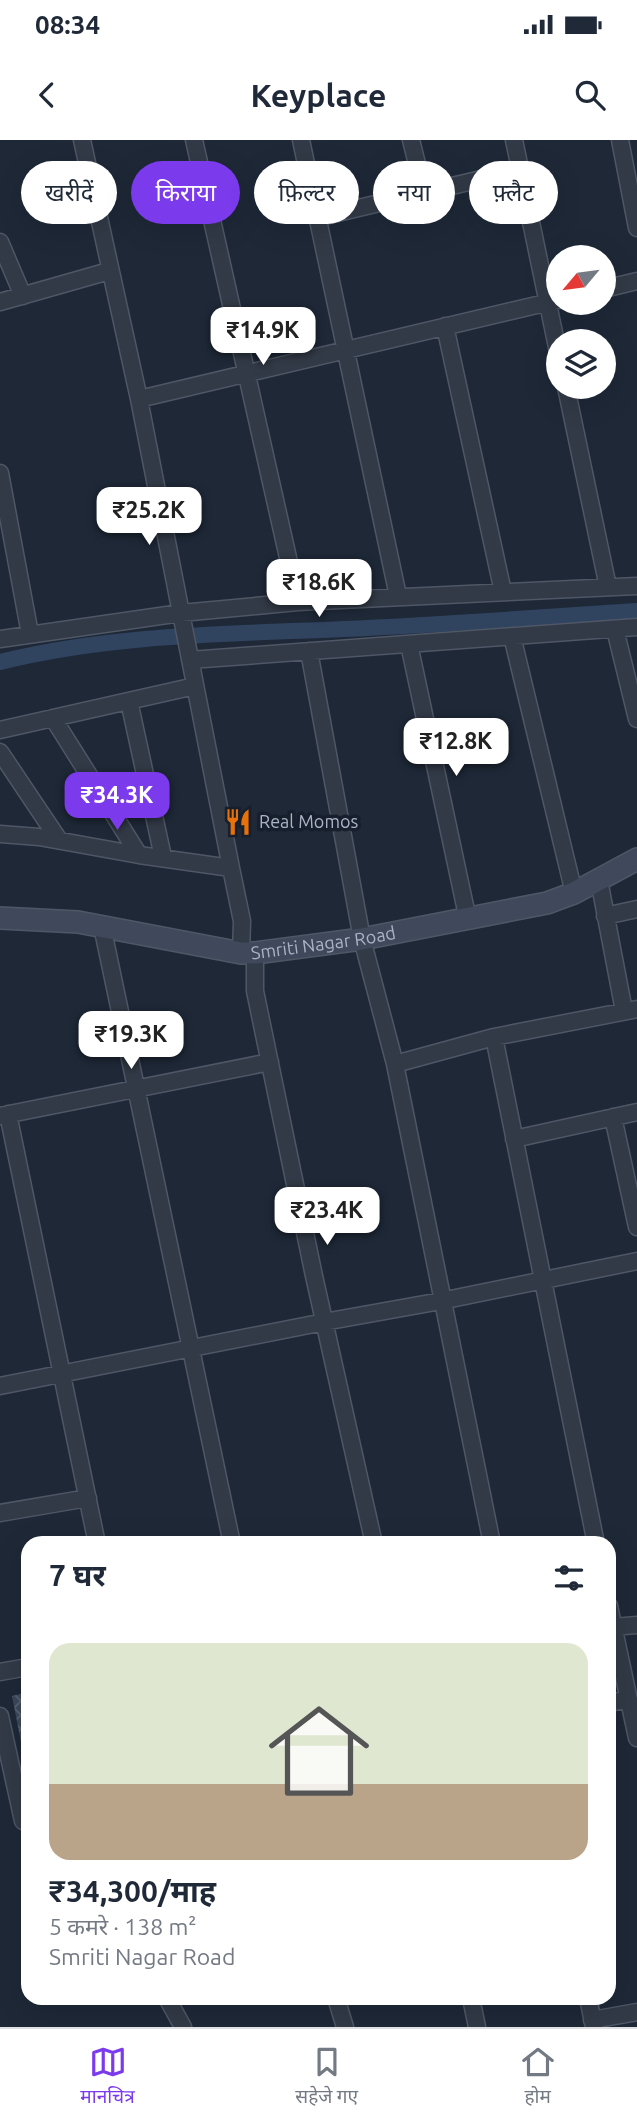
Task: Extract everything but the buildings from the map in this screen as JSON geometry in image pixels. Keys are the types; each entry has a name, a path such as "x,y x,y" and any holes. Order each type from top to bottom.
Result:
{"main road":[{"name":"Smriti Nagar Road","path":"0,918 78,922 248,953 362,939 547,903 574,893 637,859"}],"street":[{"path":"82,140 139,399 255,991 371,1536"},
{"path":"194,140 298,602"},
{"path":"301,140 305,161"},
{"path":"411,140 416,161"},
{"path":"514,140 518,161"},
{"path":"620,140 637,228"},
{"path":"317,224 398,596"},
{"path":"534,224 546,274"},
{"path":"0,242 23,296"},
{"path":"0,302 109,271"},
{"path":"616,286 637,281"},
{"path":"139,399 546,304"},
{"path":"445,326 503,592"},
{"path":"569,399 608,587"},
{"path":"0,473 30,634"},
{"path":"0,639 181,613 298,602 637,586"},
{"path":"190,660 637,627"},
{"path":"615,629 637,719"},
{"path":"512,636 574,893"},
{"path":"409,644 468,920"},
{"path":"309,651 362,939 395,1065 490,1536"},
{"path":"0,730 195,686"},
{"path":"129,701 163,857"},
{"path":"53,719 139,855"},
{"path":"0,752 59,841"},
{"path":"0,834 231,867"},
{"path":"395,1065 494,1037 631,1010 599,880"},
{"path":"606,916 637,909"},
{"path":"102,926 230,1536"},
{"path":"494,1037 594,1536"},
{"path":"95,1536 4,1115 270,1062"},
{"path":"514,1139 637,1112"},
{"path":"613,1117 637,1227"},
{"path":"0,1386 637,1261"},
{"path":"0,1513 88,1498"},
{"path":"616,1627 637,1625"},
{"path":"616,1640 637,1738"},
{"path":"0,1672 21,1668"},
{"path":"616,1702 629,1699"},
{"path":"0,1716 21,1813"},
{"path":"171,2005 183,2027"},
{"path":"338,2005 345,2027"},
{"path":"472,2005 477,2027"},
{"path":"589,2005 593,2023 637,2012"}],"waterway":[{"path":"0,662 85,646 171,637 637,611"}],"place":[{"name":"Real Momos","path":"238,822"}]}
